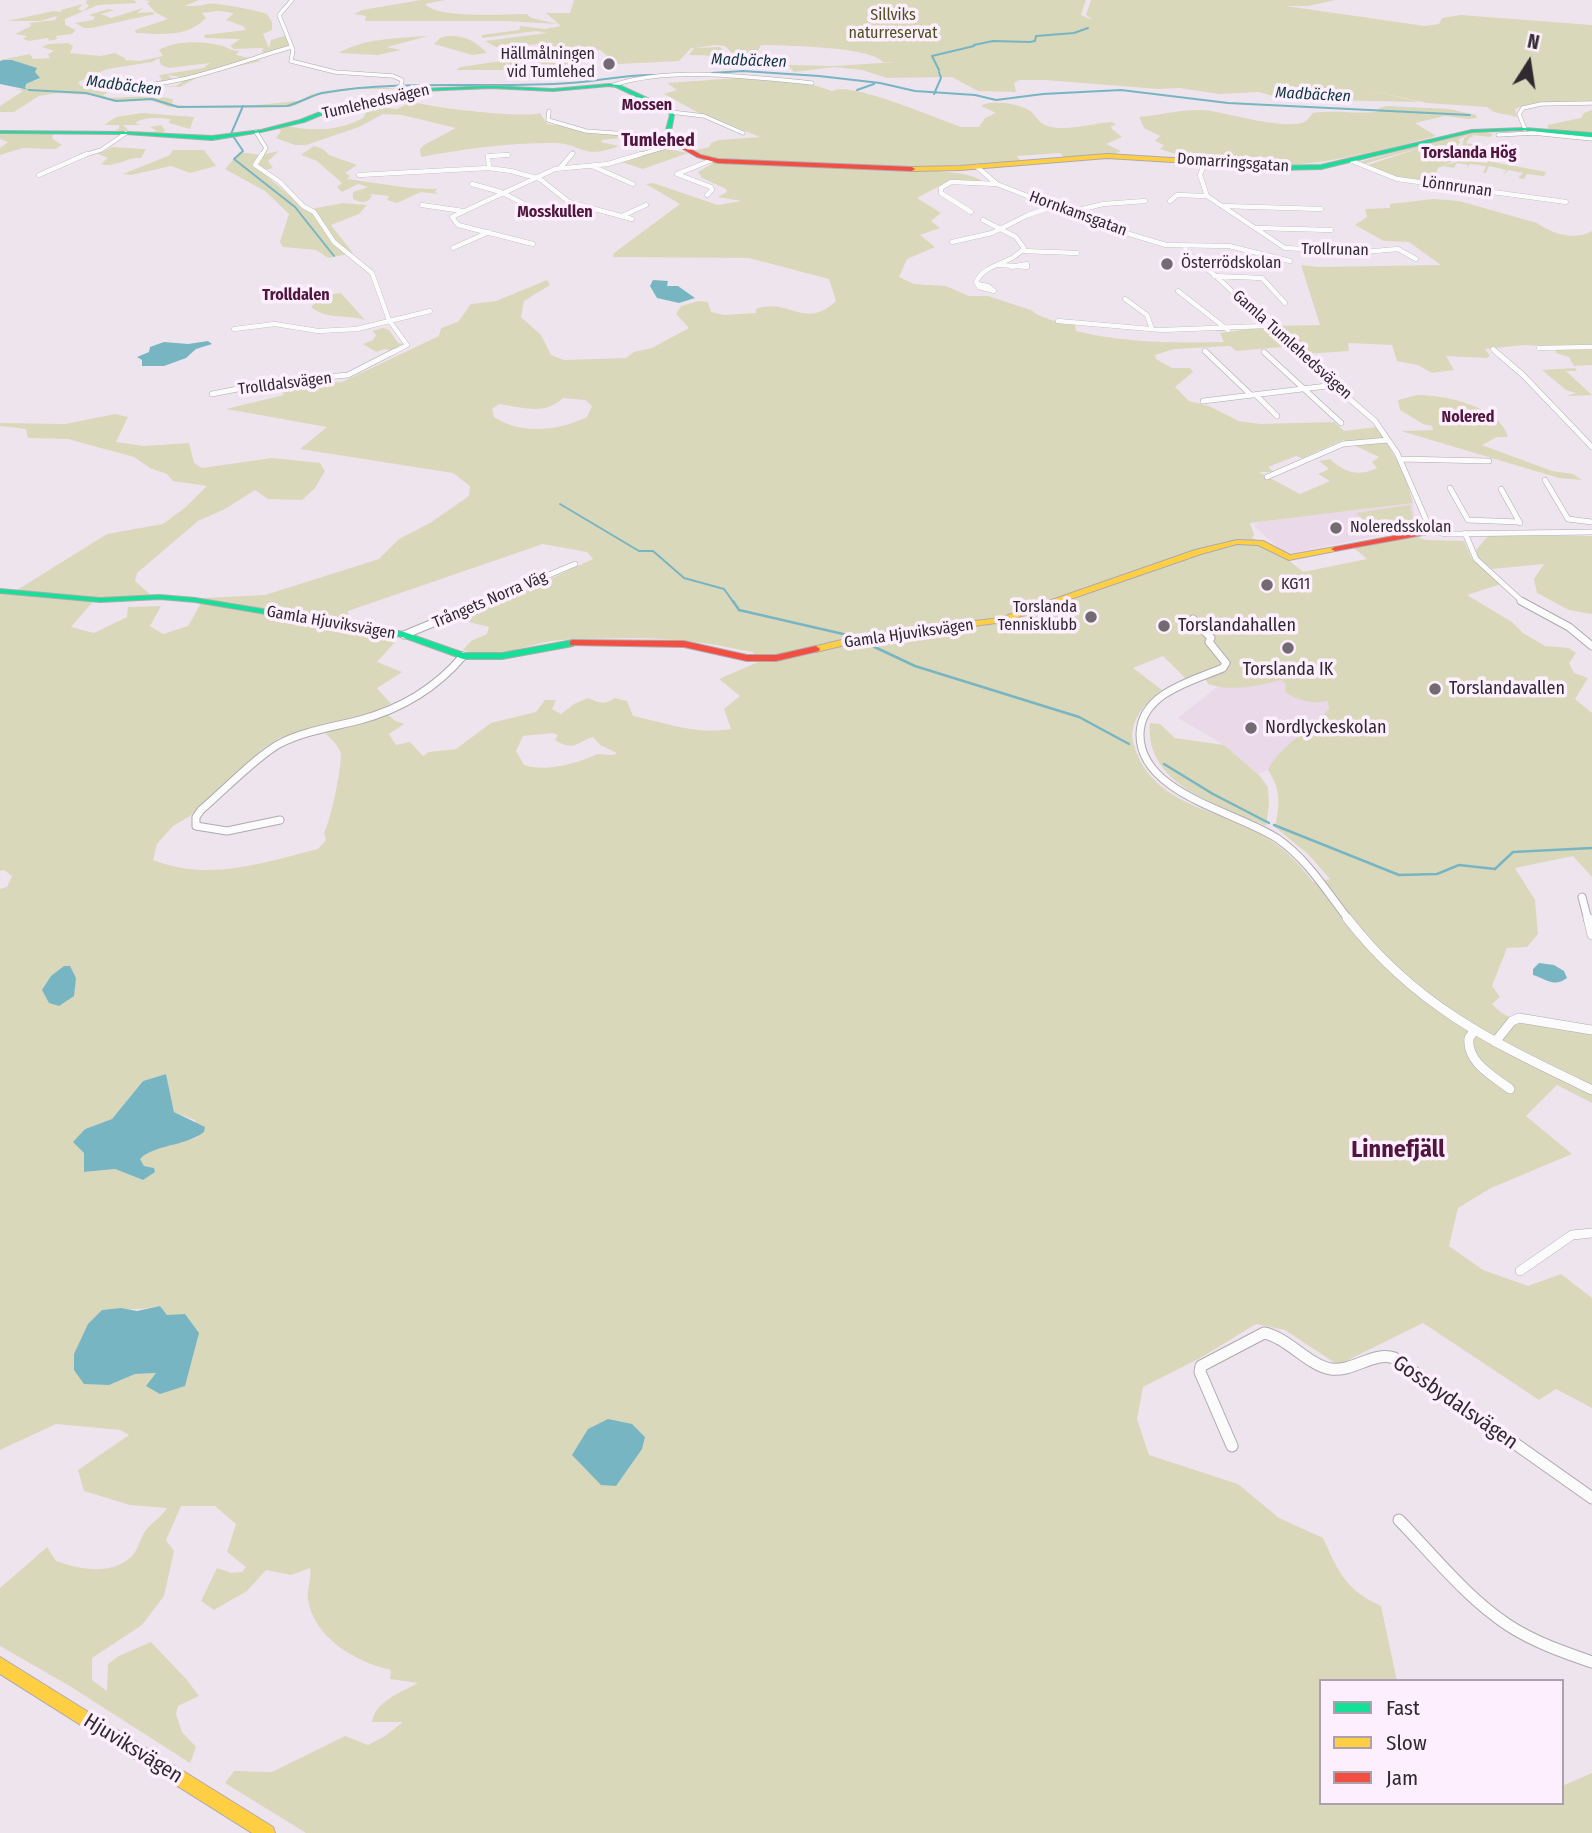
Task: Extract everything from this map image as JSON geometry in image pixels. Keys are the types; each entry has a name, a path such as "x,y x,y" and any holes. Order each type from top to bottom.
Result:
{"street":[{"path":"292,0 279,15 289,35 294,54 290,60 337,72 393,76 402,80 400,91"},
{"path":"110,85 133,88 155,85 291,47"},
{"path":"614,85 624,80 738,77 812,83"},
{"path":"614,85 671,112 704,116 743,133"},
{"name":"Tumlehedsvägen","path":"0,132 126,133 200,139 256,132 302,121 335,108 400,91 456,88 553,90 614,85"},
{"path":"1525,128 1518,112 1525,107 1592,103"},
{"path":"1541,104 1553,111"},
{"path":"549,111 548,120 557,125 609,134 671,140 712,160"},
{"path":"671,112 671,140"},
{"name":"Domarringsgatan","path":"712,160 741,163 829,163 903,169 977,167 1124,156 1292,168 1352,161 1453,134 1525,128 1592,137"},
{"name":"Trolldalsvägen","path":"212,394 273,382 348,375 407,345 390,323 372,272 335,243 314,212 303,206 280,182 255,165 266,149 256,132"},
{"path":"39,175 78,157 101,150 126,133"},
{"path":"1498,135 1533,133 1592,137"},
{"path":"533,244 456,224 453,216 559,168 617,162 671,140"},
{"path":"559,168 573,153"},
{"path":"478,178 488,168 488,156 508,155"},
{"path":"707,195 712,190 711,187 677,174 712,160"},
{"name":"Lönnrunan","path":"1352,161 1397,179 1566,202"},
{"path":"1170,201 1177,195 1207,196 1200,175 1205,162"},
{"path":"452,164 453,170"},
{"path":"592,166 633,184"},
{"name":"Hornkamsgatan","path":"977,167 997,184 1107,228 1166,245 1230,246 1290,261"},
{"path":"359,176 488,168 511,170 537,178 569,202 632,219"},
{"path":"971,212 941,193 941,188 951,182 997,184"},
{"path":"472,184 501,192 528,206"},
{"name":"Trollrunan","path":"1207,196 1258,228 1280,246 1363,252 1398,249 1416,259"},
{"path":"1071,212 1103,204 1144,201"},
{"path":"422,205 463,211"},
{"path":"622,216 646,205"},
{"path":"952,242 1001,229 1028,215 1055,206"},
{"path":"1220,206 1321,209"},
{"path":"982,220 1021,241 1023,251"},
{"name":"Trollrunan","path":"1258,228 1331,230"},
{"path":"453,248 489,232"},
{"name":"Gamla Tumlehedsvägen","path":"1185,247 1187,253 1243,300 1265,326 1363,408 1400,459 1431,531"},
{"path":"977,284 977,278 982,272 1015,258 1023,251 1077,253"},
{"path":"996,265 1013,267"},
{"path":"1214,276 1262,278 1285,303"},
{"path":"1178,291 1228,330"},
{"path":"1125,299 1147,315 1152,329"},
{"path":"233,329 275,324 333,331 390,323 430,311"},
{"path":"1058,321 1152,329 1228,330 1265,326"},
{"path":"1538,348 1592,347"},
{"path":"1493,349 1507,364 1522,374 1592,447"},
{"path":"1205,351 1277,416"},
{"path":"1264,352 1341,423"},
{"path":"1203,401 1335,384"},
{"path":"1267,477 1355,441 1388,440"},
{"path":"1400,459 1489,461"},
{"path":"1545,480 1567,519 1592,522"},
{"path":"1450,488 1468,520 1519,522"},
{"path":"1501,489 1525,533"},
{"path":"1431,531 1592,532"},
{"name":"Gamla Hjuviksvägen","path":"0,591 100,600 185,598 404,635 463,656 502,656 565,644 597,642 684,645 747,657 782,657 866,637 961,628 1001,620 1198,552 1237,542 1260,543 1289,558 1431,531"},
{"path":"1465,533 1476,559 1519,600 1592,646"},
{"name":"Trångets Norra Väg","path":"404,635 575,564"},
{"path":"1193,619 1211,638 1209,642 1225,665 1170,691 1151,706 1140,729 1140,744 1145,757 1160,776 1180,792 1259,828 1291,849 1319,879 1351,924 1396,973 1445,1011 1495,1042 1592,1090"},
{"path":"1580,636 1592,634"},
{"path":"280,820 226,831 204,829 196,826 195,822 201,810 277,745 311,732 363,719 408,702 447,675 463,656"},
{"path":"1582,897 1592,935"},
{"path":"1495,1042 1512,1021 1519,1018 1592,1030"},
{"path":"1475,1030 1467,1037 1466,1046 1473,1058 1510,1089"},
{"path":"1520,1270 1572,1235 1592,1233"},
{"name":"Gossbydalsvägen","path":"1232,1446 1200,1372 1201,1366 1258,1336 1270,1334 1329,1369 1352,1368 1384,1355 1394,1358 1592,1498"},
{"path":"1399,1520 1471,1595 1507,1624 1542,1644 1592,1662"},
{"name":"Hjuviksvägen","path":"0,1665 267,1833"}],"shaded area":[{"name":"Noleredsskolan","path":"1413,503 1416,528 1293,553 1283,552 1254,526 1259,522"},
{"name":"Nordlyckeskolan","path":"1281,680 1328,701 1330,709 1275,760 1268,770 1258,774 1224,745 1178,718 1217,687 1251,686"}],"green space":[{"path":"87,0 134,0 137,3 98,5 65,19 65,25 76,30 72,34 56,36 57,39 49,41 48,38 29,41 23,39 27,36 15,34 31,26 30,23 55,20 57,16 40,21 8,21 53,11 62,12 61,10 83,4 78,9 83,11 89,6"},
{"path":"144,0 199,0 185,6 218,4 267,14 272,22 272,30 263,34 269,48 271,40 287,35 289,47 262,53 263,48 234,49 230,46 240,39 205,38 204,35 246,30 243,26 226,20 234,13 217,11 202,13 206,18 182,32 136,33 135,30 168,19 155,12 147,3 150,1"},
{"path":"421,0 445,0 425,4 443,12 472,15 527,14 531,18 558,24 505,21 365,21 366,16 354,14 362,10"},
{"name":"Sillviks naturreservat","path":"574,0 1086,0 1081,15 1093,20 1086,15 1091,0 1336,0 1308,6 1286,6 1425,26 1439,24 1442,18 1461,15 1592,25 1592,102 1525,105 1515,109 1517,117 1494,112 1487,107 1427,103 1355,87 1420,102 1323,100 1276,97 1259,92 1220,94 1179,88 1159,89 1044,80 1019,80 1014,83 1016,92 978,91 952,77 887,78 862,70 834,67 794,72 788,65 835,66 895,62 883,62 861,53 844,50 761,45 757,53 744,56 733,54 725,46 714,45 695,48 720,47 727,54 689,55 694,48 691,48 679,61 618,64 600,50 559,52 551,56 587,53 582,64 525,65 509,70 456,70 460,67 501,61 555,43 496,47 485,41 547,33 536,31 482,38 482,35 519,30 520,26 545,29 561,26 546,13 570,13"},
{"path":"143,8 137,13 155,14 91,28 75,23 93,20 95,17 89,15 108,9 115,10 101,14 111,18"},
{"path":"428,36 387,47 401,50 378,55 339,53 359,44"},
{"path":"446,36 469,39 487,53 472,55 434,44"},
{"path":"69,43 73,46 70,53 100,56 115,53 125,60 140,61 163,56 159,50 174,44 208,43 239,51 236,55 262,61 205,73 180,87 155,86 176,86 188,78 167,75 173,79 151,83 162,80 159,75 203,68 210,63 169,68 161,65 159,58 152,62 107,69 78,82 81,86 87,84 85,81 105,79 108,86 117,88 103,95 108,98 155,96 173,99 172,104 234,106 297,101 314,94 347,88 397,89 355,89 319,95 291,107 217,108 169,107 150,100 115,102 93,95 57,93 39,96 14,112 0,112 0,106 23,91 16,89 24,89 26,84 39,79 34,72 36,68 12,60 0,60 30,54 33,59 50,58 48,54 54,51 42,47"},
{"path":"752,77 799,80 832,91 842,89 875,96 961,127 979,127 985,118 996,113 981,106 998,103 1029,110 1043,124 1053,127 1069,128 1112,122 1116,125 1111,126 1112,129 1122,137 1106,144 1121,151 1115,154 1066,159 1060,153 1017,156 1022,163 924,170 964,174 987,184 949,181 917,198 941,213 931,221 940,228 920,235 935,247 907,259 899,277 914,284 946,286 969,296 988,296 1031,310 1054,321 1075,324 1076,331 1113,338 1224,342 1220,333 1271,326 1320,325 1301,265 1441,265 1409,242 1384,241 1355,225 1367,217 1365,209 1390,208 1390,204 1433,199 1459,201 1537,223 1564,235 1578,236 1592,231 1592,365 1574,366 1569,357 1556,353 1555,347 1525,345 1485,349 1490,356 1487,358 1446,356 1454,370 1432,373 1418,365 1397,361 1392,345 1348,343 1349,351 1305,354 1294,346 1236,351 1230,346 1174,349 1155,355 1156,359 1172,368 1190,368 1193,372 1175,387 1189,401 1209,406 1239,421 1260,424 1334,422 1344,431 1377,427 1404,472 1413,503 1250,523 1254,535 1252,538 1269,544 1303,572 1367,559 1354,548 1417,537 1426,540 1464,541 1472,559 1501,584 1467,595 1545,646 1569,648 1576,653 1569,663 1574,673 1588,678 1575,699 1592,713 1592,877 1573,856 1515,868 1535,900 1538,934 1527,947 1507,948 1492,986 1500,997 1492,1004 1500,1012 1524,1022 1592,1034 1592,1103 1557,1085 1526,1116 1572,1154 1491,1188 1458,1208 1449,1246 1483,1270 1528,1286 1561,1274 1592,1298 1592,1408 1556,1389 1539,1400 1423,1323 1338,1365 1285,1330 1256,1324 1202,1357 1143,1387 1137,1419 1149,1455 1238,1484 1279,1518 1323,1538 1344,1579 1359,1593 1381,1606 1397,1679 1319,1679 1319,1805 1564,1805 1564,1785 1592,1773 1592,1833 306,1833 225,1783 234,1771 272,1772 345,1736 368,1745 403,1722 372,1722 378,1708 390,1698 418,1683 390,1679 391,1670 351,1655 328,1637 312,1614 308,1600 310,1568 291,1575 266,1570 247,1591 214,1610 201,1601 217,1568 232,1573 242,1572 246,1567 227,1552 236,1524 215,1506 181,1506 166,1540 174,1551 164,1596 142,1625 92,1658 92,1680 107,1691 108,1664 119,1656 151,1642 187,1680 199,1696 178,1706 176,1714 182,1732 196,1747 190,1763 68,1685 0,1646 0,1588 47,1547 56,1561 65,1564 94,1569 114,1567 133,1555 146,1529 167,1508 130,1505 84,1491 78,1470 129,1435 120,1430 56,1424 0,1450 0,889 7,887 12,876 4,870 0,871 0,594 17,590 107,534 163,524 207,486 173,481 167,474 150,468 134,457 68,439 28,438 26,429 0,426 0,423 65,424 115,414 128,417 116,442 144,446 189,443 194,463 202,468 272,458 320,463 325,471 315,488 302,500 268,499 255,490 225,509 198,521 137,573 135,581 152,596 96,598 71,627 94,633 127,617 128,607 161,606 150,626 163,634 188,626 204,598 265,595 379,559 399,539 430,523 469,496 470,486 453,473 300,449 327,427 226,409 284,395 278,385 342,382 439,336 441,328 458,322 471,304 496,301 547,280 550,285 524,301 521,317 541,335 551,355 564,360 626,358 634,352 652,348 689,328 676,314 681,306 698,301 708,302 711,312 724,315 756,313 756,309 768,306 805,314 815,313 836,301 829,279 749,258 613,257 614,253 680,204 646,184 653,183 718,205 741,201 718,197 727,192 726,189 702,178 698,172 717,161 693,151 709,147 711,143 719,140 760,137 697,112 664,94 677,90 667,83","holes":["563,398 585,400 592,406 587,417 576,422 540,429 505,423 494,417 492,409 499,404 532,409 556,404","1343,440 1379,457 1372,462 1377,468 1358,473 1341,468 1330,459 1319,461 1329,469 1318,474 1330,481 1300,494 1259,472 1274,472 1268,467 1296,456 1302,458","543,544 587,552 593,559 461,620 489,627 487,634 471,641 463,650 488,654 562,640 663,639 753,652 758,662 719,679 740,696 724,709 731,729 694,729 633,716 627,701 614,698 604,703 588,698 561,714 552,709 556,700 545,700 536,712 491,723 456,749 429,752 423,756 410,742 396,745 389,734 404,724 394,720 381,708 391,704 377,688 402,672 377,662 395,642 348,629 348,611","1163,656 1185,678 1206,680 1208,684 1235,688 1281,680 1286,684 1285,692 1296,698 1311,702 1328,701 1329,709 1288,745 1268,770 1278,797 1275,827 1308,854 1330,879 1313,882 1301,867 1273,842 1239,824 1184,801 1154,779 1142,764 1132,737 1139,714 1162,690 1133,668","318,726 340,751 336,792 324,833 326,840 318,849 256,864 215,870 195,870 153,860 157,844 173,826 190,816 262,749 279,738","553,733 558,735 555,740 573,746 593,737 600,745 617,753 598,754 570,764 533,767 524,765 516,751 523,736","166,1074 174,1112 195,1120 198,1137 142,1156 140,1159 144,1166 153,1168 143,1180 115,1169 85,1172 84,1153 74,1142 85,1129 112,1119 143,1081","160,1306 167,1315 160,1393 157,1373 135,1374 102,1310"]},
{"path":"395,96 421,104 466,110 512,114 540,113 547,124 639,136 602,140 601,142 619,146 596,152 562,143 535,143 421,157 420,149 424,145 456,128 402,115 383,114 359,127 306,145 295,145 276,138 281,131 279,128 336,128 363,118 370,106 397,109 407,104 380,100"},
{"path":"1379,108 1449,109 1476,115 1477,118 1445,116 1415,123 1436,136 1366,153 1332,160 1265,166 1196,159 1160,149 1164,145 1155,141 1160,136 1144,128 1139,117 1204,110 1272,123 1297,124 1306,121 1313,113 1377,112"},
{"path":"1592,110 1592,135 1549,129 1547,125 1581,118 1584,113"},
{"path":"142,113 194,117 190,129 169,123 170,119 161,118 148,118 135,123 141,125 123,125 129,131 157,131 150,127 161,125 165,130 163,133 151,135 115,130 119,129 119,125 104,125 116,117"},
{"path":"29,131 35,134 57,132 52,136 53,139 62,145 55,149 23,148 0,155 0,148 8,142 0,139 0,132"},
{"path":"1481,131 1493,134 1490,137 1473,135 1472,137 1477,138 1470,137 1466,143 1481,146 1480,148 1462,146 1464,138 1469,134 1458,140 1461,142 1457,145 1460,145 1459,159 1438,168 1433,182 1393,177 1368,165 1426,146 1364,164 1360,162 1441,139 1450,139 1450,136"},
{"path":"314,146 329,155 357,165 345,173 350,176 347,179 437,189 435,192 438,194 421,192 397,203 387,200 389,196 370,194 372,196 366,202 353,199 353,192 368,187 358,184 342,192 337,187 342,183 317,161 301,155"},
{"path":"112,147 146,149 141,158 111,165 101,164 108,158 98,154"},
{"path":"661,148 688,153 643,169 621,162"},
{"path":"173,150 204,150 216,166 190,173 171,166 131,175 123,174 170,155"},
{"path":"279,151 268,161 273,168 261,171 306,210 343,203 367,205 359,214 331,225 353,253 328,258 316,250 283,247 280,242 289,214 265,191 225,169 240,152 261,155"},
{"path":"1462,160 1488,161 1546,172 1544,176 1527,174 1524,179 1518,178 1523,173 1508,170 1503,176 1506,170 1489,166 1486,173 1483,173 1486,166 1470,164 1466,170 1468,165 1457,163 1454,168 1443,166"},
{"path":"341,293 365,320 323,314 311,307 324,295"},
{"path":"383,328 389,330 398,343 404,344 391,351 385,349 376,352 363,344 373,340 376,335 372,331"},
{"path":"1575,368 1577,371 1566,371 1592,395 1567,396 1576,393 1566,390 1542,370"},
{"path":"1417,395 1456,400 1483,410 1503,426 1508,437 1497,437 1482,445 1552,471 1573,474 1582,480 1559,478 1401,431 1433,430 1432,426 1423,424 1400,410 1398,400"},
{"path":"1410,505 1415,528 1380,534 1356,513"},
{"path":"1488,536 1592,536 1592,614 1569,610 1537,593 1534,579 1544,564 1492,569 1478,557 1476,550"},
{"path":"1150,723 1160,724 1175,738 1224,745 1260,776 1268,787 1266,826 1208,801 1172,778 1159,763 1151,745"}],"water":[{"path":"0,61 37,68 35,72 40,78 26,84 25,88 29,90 0,84"},
{"path":"653,280 668,281 667,286 678,286 695,298 679,303 657,298 650,286"},
{"path":"208,341 212,344 196,349 186,358 164,366 142,366 142,360 137,357 149,352 150,347 164,342 188,344"},
{"path":"1539,963 1554,965 1564,971 1567,978 1554,982 1533,975 1533,969"},
{"path":"64,966 70,966 76,978 74,996 59,1006 49,1003 42,990 51,976"},
{"path":"166,1074 174,1112 205,1127 204,1132 143,1156 140,1159 144,1166 154,1168 155,1172 143,1180 115,1169 84,1172 84,1153 73,1142 85,1129 112,1119 143,1081"},
{"path":"160,1306 167,1315 185,1314 199,1333 185,1386 160,1394 146,1386 156,1373 135,1374 109,1385 84,1384 74,1370 74,1354 88,1324 102,1310 121,1308 137,1311"},
{"path":"608,1419 632,1424 645,1437 642,1449 616,1486 601,1485 572,1455 588,1429"}],"waterway":[{"path":"974,45 993,41 1030,42 1035,41 1036,36 1074,33 1088,28"},
{"path":"939,70 932,56 974,46"},
{"name":"Madbäcken","path":"712,73 743,71 819,76 935,92"},
{"path":"935,92 941,78 939,72"},
{"name":"Madbäcken","path":"243,106 287,106 322,93 383,86 539,85 656,75"},
{"path":"857,90 874,84"},
{"name":"Madbäcken","path":"29,90 86,93 116,101 152,99 178,107 243,106"},
{"name":"Madbäcken","path":"935,92 975,95 996,100 1043,94 1121,90 1228,103 1470,115"},
{"path":"231,134 243,106"},
{"path":"233,136 243,151 234,159 295,207 334,256"},
{"path":"560,504 639,551 653,551 684,578 724,589 734,603"},
{"path":"733,601 739,610 856,637"},
{"path":"866,643 915,666 1079,717 1129,744"},
{"path":"1164,764 1213,794 1269,823"},
{"path":"1274,825 1399,875 1437,874 1459,865 1495,869 1513,852 1592,848"}],"traffic: fast":[{"path":"0,132 126,133 212,138 261,131 302,121 335,108 420,90 491,87 553,90 609,85 617,86 669,110 672,115 667,137 671,140"},
{"path":"1205,162 1273,168 1321,167 1472,131 1524,129 1592,135"},
{"path":"0,591 100,600 160,597 195,600 404,635 463,656 502,656 573,643"}],"traffic: slow":[{"path":"912,169 960,168 1107,156 1205,162"},
{"path":"816,649 866,637 1001,620 1198,552 1237,542 1260,543 1289,558 1335,549"},
{"path":"0,1665 267,1833"}],"traffic: jam":[{"path":"671,140 699,156 718,161 912,169"},
{"path":"1335,549 1431,531"},
{"path":"573,643 684,644 747,658 776,658 816,649"}],"place":[{"name":"Hällmålningen vid Tumlehed","path":"609,64"},
{"name":"Österrödskolan","path":"1167,264"},
{"name":"Noleredsskolan","path":"1336,528"},
{"name":"KG11","path":"1267,585"},
{"name":"Torslanda Tennisklubb","path":"1091,617"},
{"name":"Torslandahallen","path":"1164,626"},
{"name":"Torslanda IK","path":"1288,648"},
{"name":"Torslandavallen","path":"1435,689"},
{"name":"Nordlyckeskolan","path":"1251,728"}],"district":[{"name":"Mossen","path":"647,106"},
{"name":"Tumlehed","path":"658,141"},
{"name":"Torslanda Hög","path":"1469,154"},
{"name":"Mosskullen","path":"555,213"},
{"name":"Trolldalen","path":"296,296"},
{"name":"Nolered","path":"1468,418"},
{"name":"Linnefjäll","path":"1398,1150"}]}
